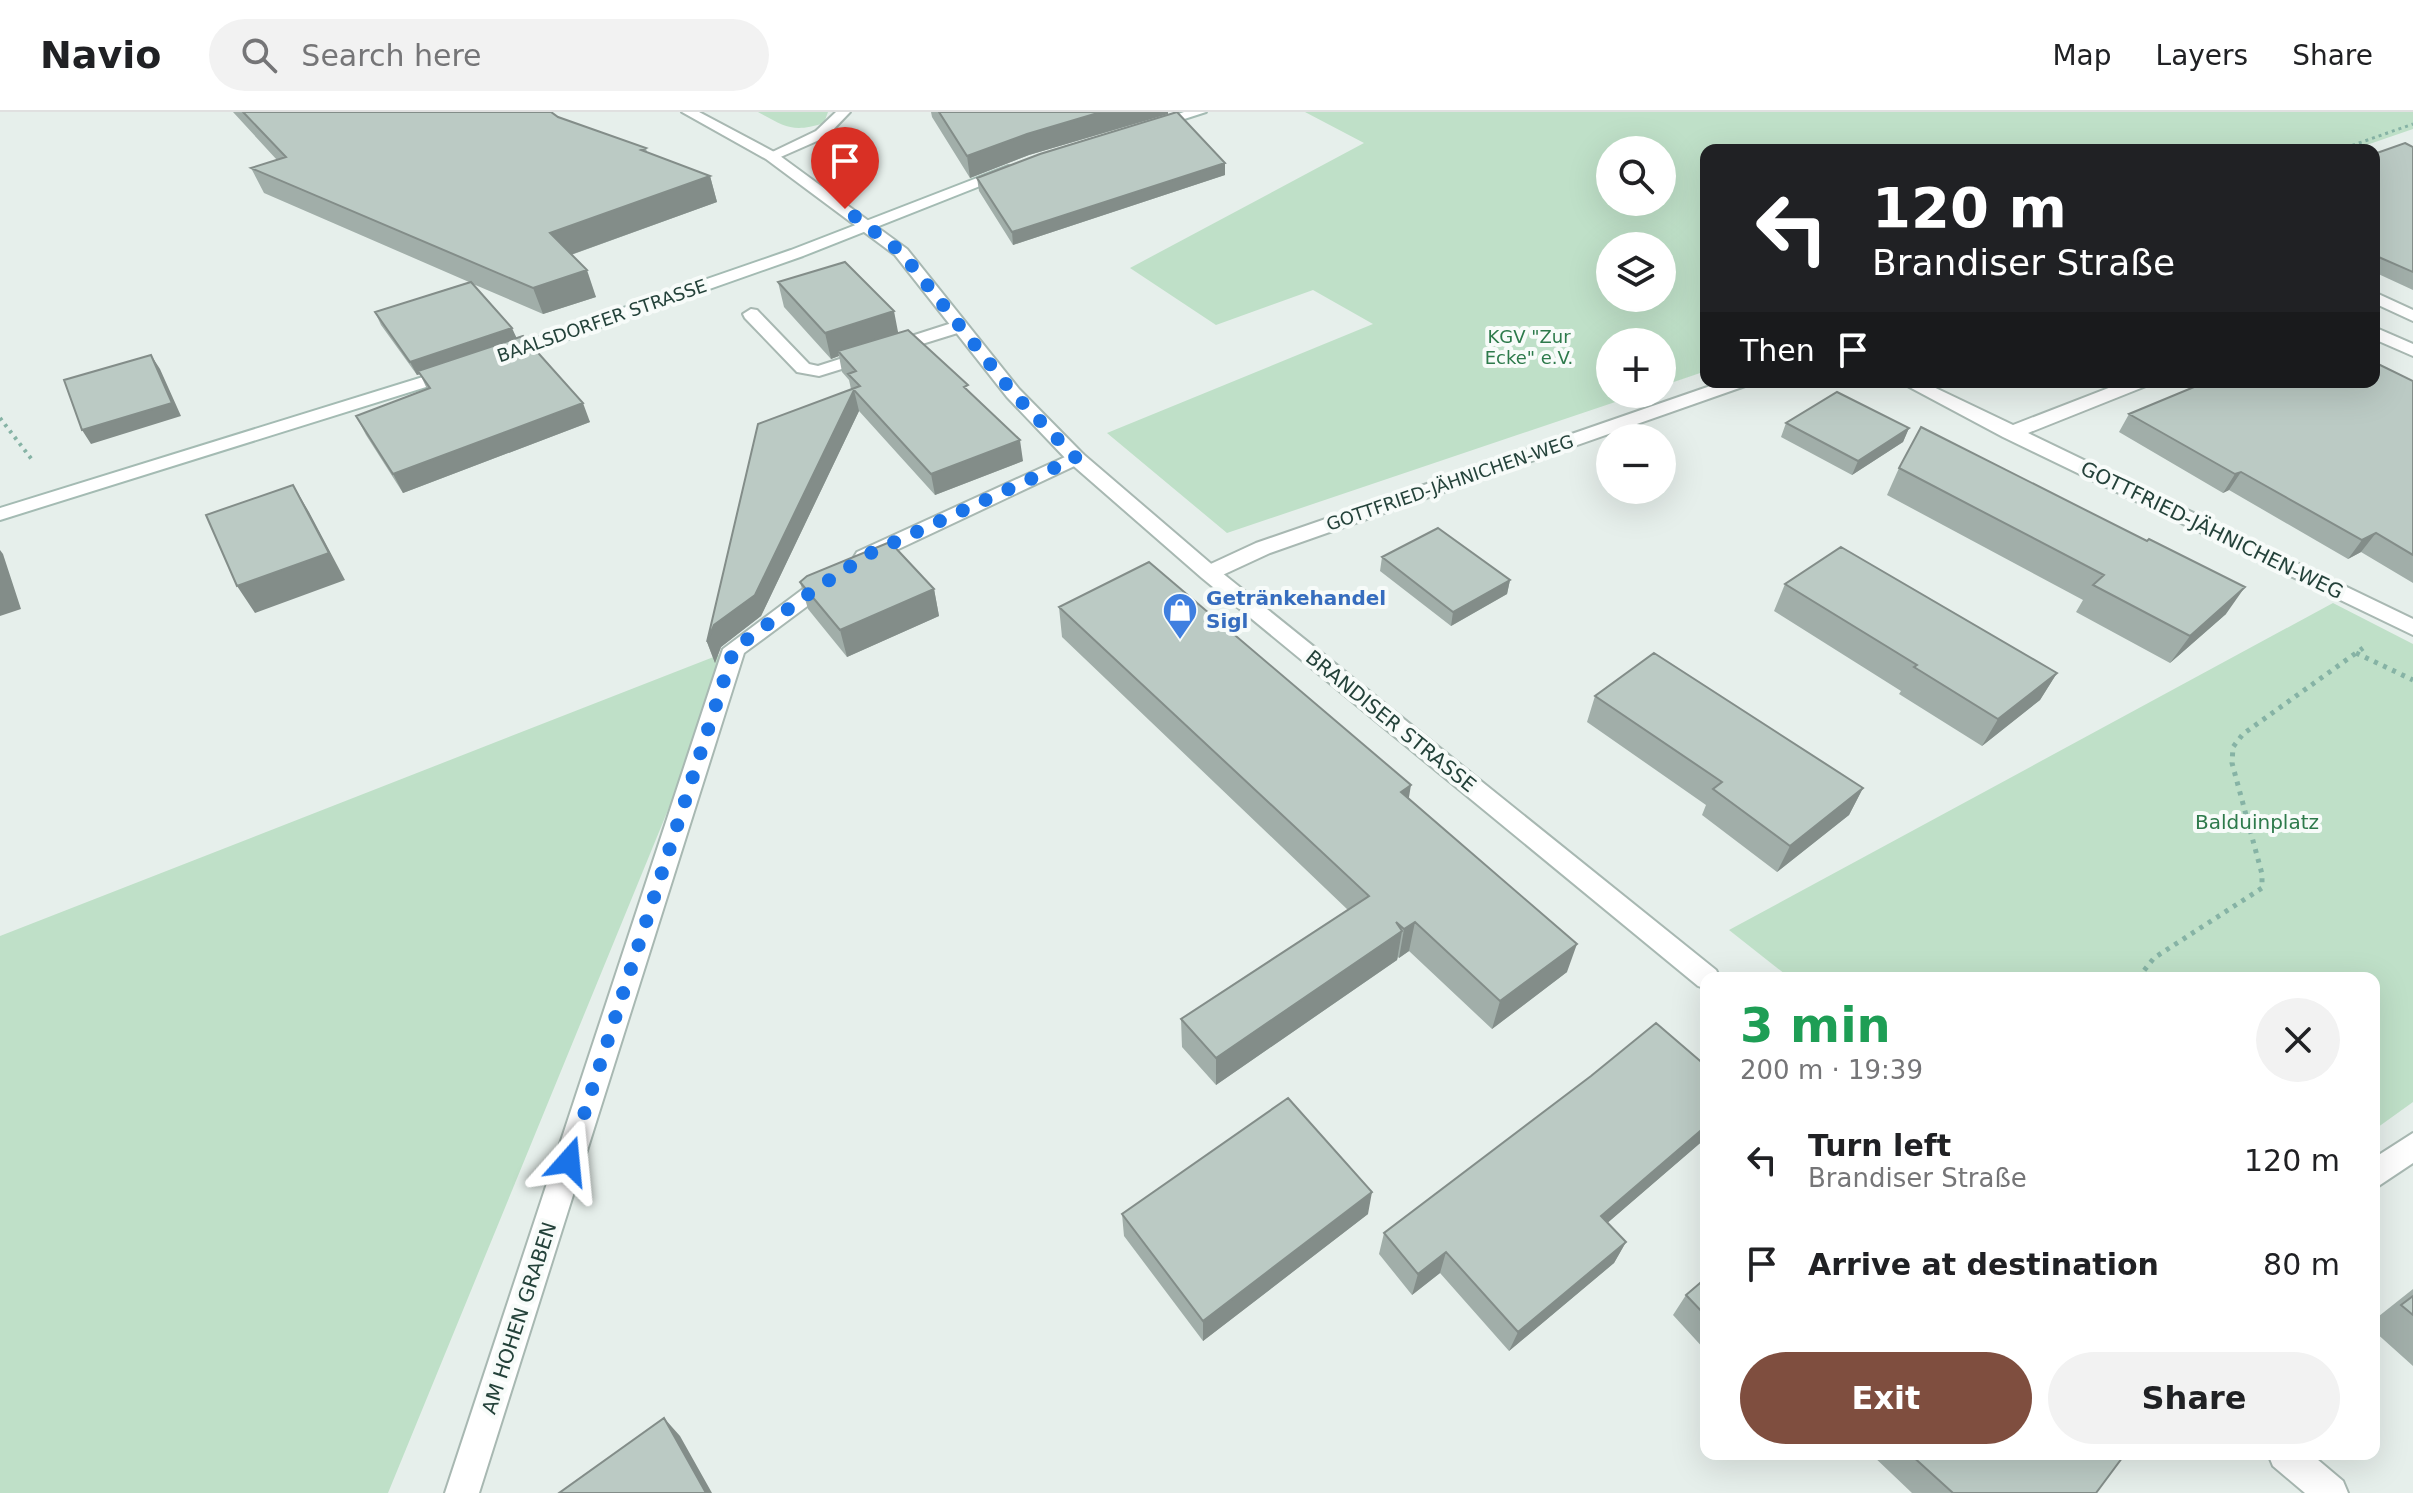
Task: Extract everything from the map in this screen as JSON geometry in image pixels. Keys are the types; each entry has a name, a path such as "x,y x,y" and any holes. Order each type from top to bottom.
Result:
{"street":[{"name":"BRANDISER STRASSE","path":"689,112 771,156 901,252 1013,393 1076,458 1209,573 1700,972"},
{"path":"771,156 829,127 843,112"},
{"path":"1134,131 1199,112"},
{"name":"BAALSDORFER STRASSE","path":"0,514 483,362 868,225 1021,166"},
{"path":"2380,300 2413,316"},
{"path":"751,314 803,368 819,371 958,327"},
{"path":"2380,335 2413,351"},
{"name":"GOTTFRIED-JÄHNICHEN-WEG","path":"1209,573 1263,548 1722,388"},
{"name":"GOTTFRIED-JÄHNICHEN-WEG","path":"1921,388 2406,624"},
{"path":"2010,433 2125,388"},
{"name":"AM HOHEN GRABEN","path":"462,1493 734,649 814,590 871,553 1076,458"},
{"path":"2380,1171 2413,1146"},
{"path":"2292,1460 2331,1493"}],"path":[{"path":"2356,144 2413,124"},
{"path":"0,418 38,468 45,500"},
{"path":"2143,972 2154,958 2262,888 2262,874 2232,763 2233,747 2243,734 2356,653 2406,624"},
{"path":"2356,653 2413,680"}],"green space":[{"path":"758,112 828,112 824,123 797,128 783,125"},
{"name":"KGV \"Zur Ecke\" e.V.","path":"1305,112 2413,112 2413,129 2369,144 1700,144 1700,373 1676,381 1676,328 1596,328 1598,408 1227,533 1107,433 1373,324 1313,290 1216,325 1130,268 1364,143"},
{"name":"Balduinplatz","path":"2333,603 2413,644 2413,1102 2380,1126 2380,972 1782,972 1729,930"},
{"path":"734,649 388,1493 0,1493 0,936"}],"building":[{"path":"243,112 551,112 710,176 550,233 587,270 533,288 251,168 286,157"},
{"path":"939,112 1101,112 967,156"},
{"path":"1177,112 1225,163 1012,232 977,178 1040,154"},
{"path":"2405,143 2413,147 2413,272 2380,258 2380,152"},
{"path":"845,262 894,311 825,333 778,282"},
{"path":"471,282 512,328 410,362 375,312"},
{"path":"908,330 968,385 964,387 1020,440 931,474 854,390 755,595 714,625 707,642 758,424 860,386 848,374 856,371 838,351"},
{"path":"523,336 583,403 393,474 356,416 430,388 418,371"},
{"path":"151,355 172,403 82,430 64,380"},
{"path":"2380,365 2413,381 2413,555 2376,533 2362,540 2129,414 2192,388 2380,388"},
{"path":"1837,392 1909,428 1858,461 1786,423"},
{"path":"1921,427 2245,587 2190,636 2093,585 2104,575 1899,468"},
{"path":"293,485 329,553 237,586 206,515"},
{"path":"1438,528 1510,580 1453,612 1382,557"},
{"path":"890,542 934,589 840,630 800,582 807,576"},
{"path":"1841,547 2057,673 1998,719 1785,584"},
{"path":"1149,562 1411,785 1401,792 1577,944 1500,1001 1415,922 1404,929 1396,922 1402,931 1216,1058 1181,1019 1369,896 1059,607"},
{"path":"1654,653 1863,788 1790,846 1713,789 1722,782 1595,696"},
{"path":"1656,1023 1700,1061 1700,1131 1601,1216 1626,1242 1518,1332 1446,1252 1418,1274 1384,1233"},
{"path":"1288,1098 1372,1192 1203,1321 1122,1214"},
{"path":"1700,1283 1700,1310 1686,1295"},
{"path":"2413,1296 2413,1315 2401,1305"},
{"path":"664,1418 706,1493 559,1493"},
{"path":"1917,1460 2121,1460 2096,1493 1953,1493"}],"place":[{"name":"Getränkehandel Sigl","path":"1180,641"}],"route":[{"path":"569,1161 734,649 814,590 871,553 1076,458 1013,393 901,252 845,209"}]}
